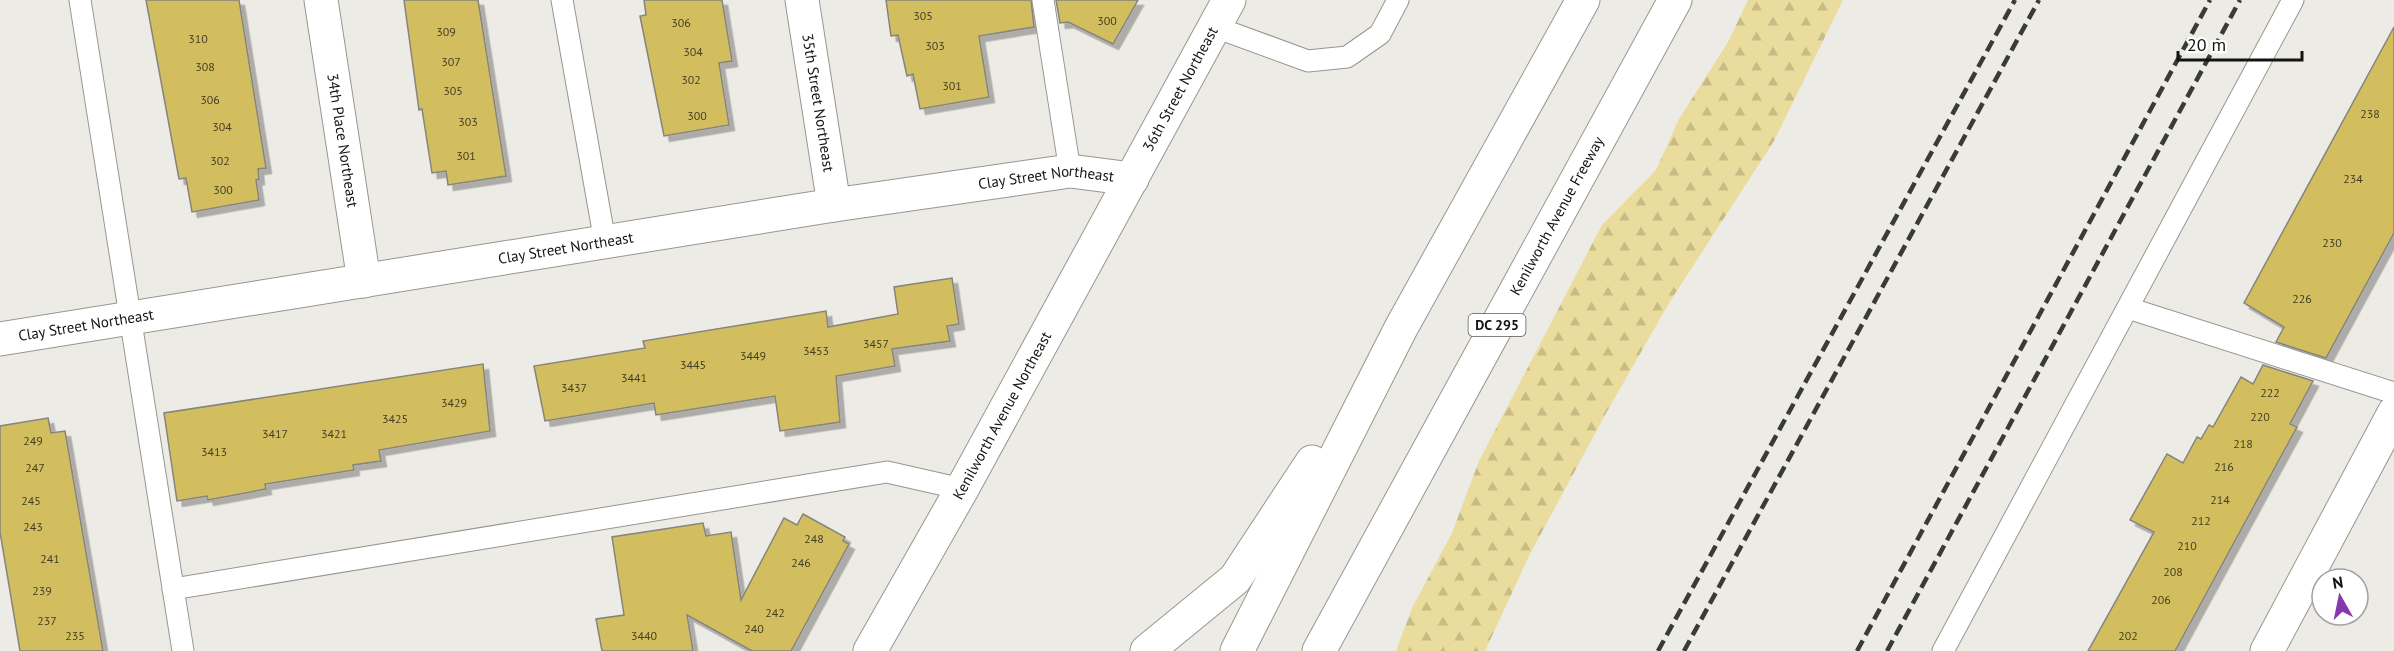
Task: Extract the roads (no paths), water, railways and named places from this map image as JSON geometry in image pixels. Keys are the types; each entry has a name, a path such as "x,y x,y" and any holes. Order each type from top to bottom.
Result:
{"main road":[{"name":"34th Place Northeast","path":"321,0 364,281"},
{"name":"35th Street Northeast","path":"802,0 834,205"},
{"path":"1237,651 1401,328 1583,0"},
{"name":"Kenilworth Avenue Freeway","path":"1319,651 1675,0"},
{"name":"36th Street Northeast","path":"1132,179 1222,13"},
{"name":"Clay Street Northeast","path":"0,339 834,205 1070,171 1132,179"},
{"name":"Kenilworth Avenue Northeast","path":"870,651 962,489 1132,179"},
{"path":"1147,651 1188,621 1235,579 1401,328"},
{"path":"2266,651 2394,413"}],"lane":[{"path":"80,0 183,651"},
{"path":"562,0 605,242"},
{"path":"1043,0 1070,171"},
{"path":"1222,13 1308,61 1347,57 1380,34 1398,0"},
{"path":"1943,651 2293,0"},
{"path":"2128,308 2394,393"},
{"path":"173,589 887,472 962,489"}],"railway":[{"path":"1658,651 2015,0"},
{"path":"1684,651 2039,0"},
{"path":"1857,651 2210,0"},
{"path":"1887,651 2240,0"}]}
